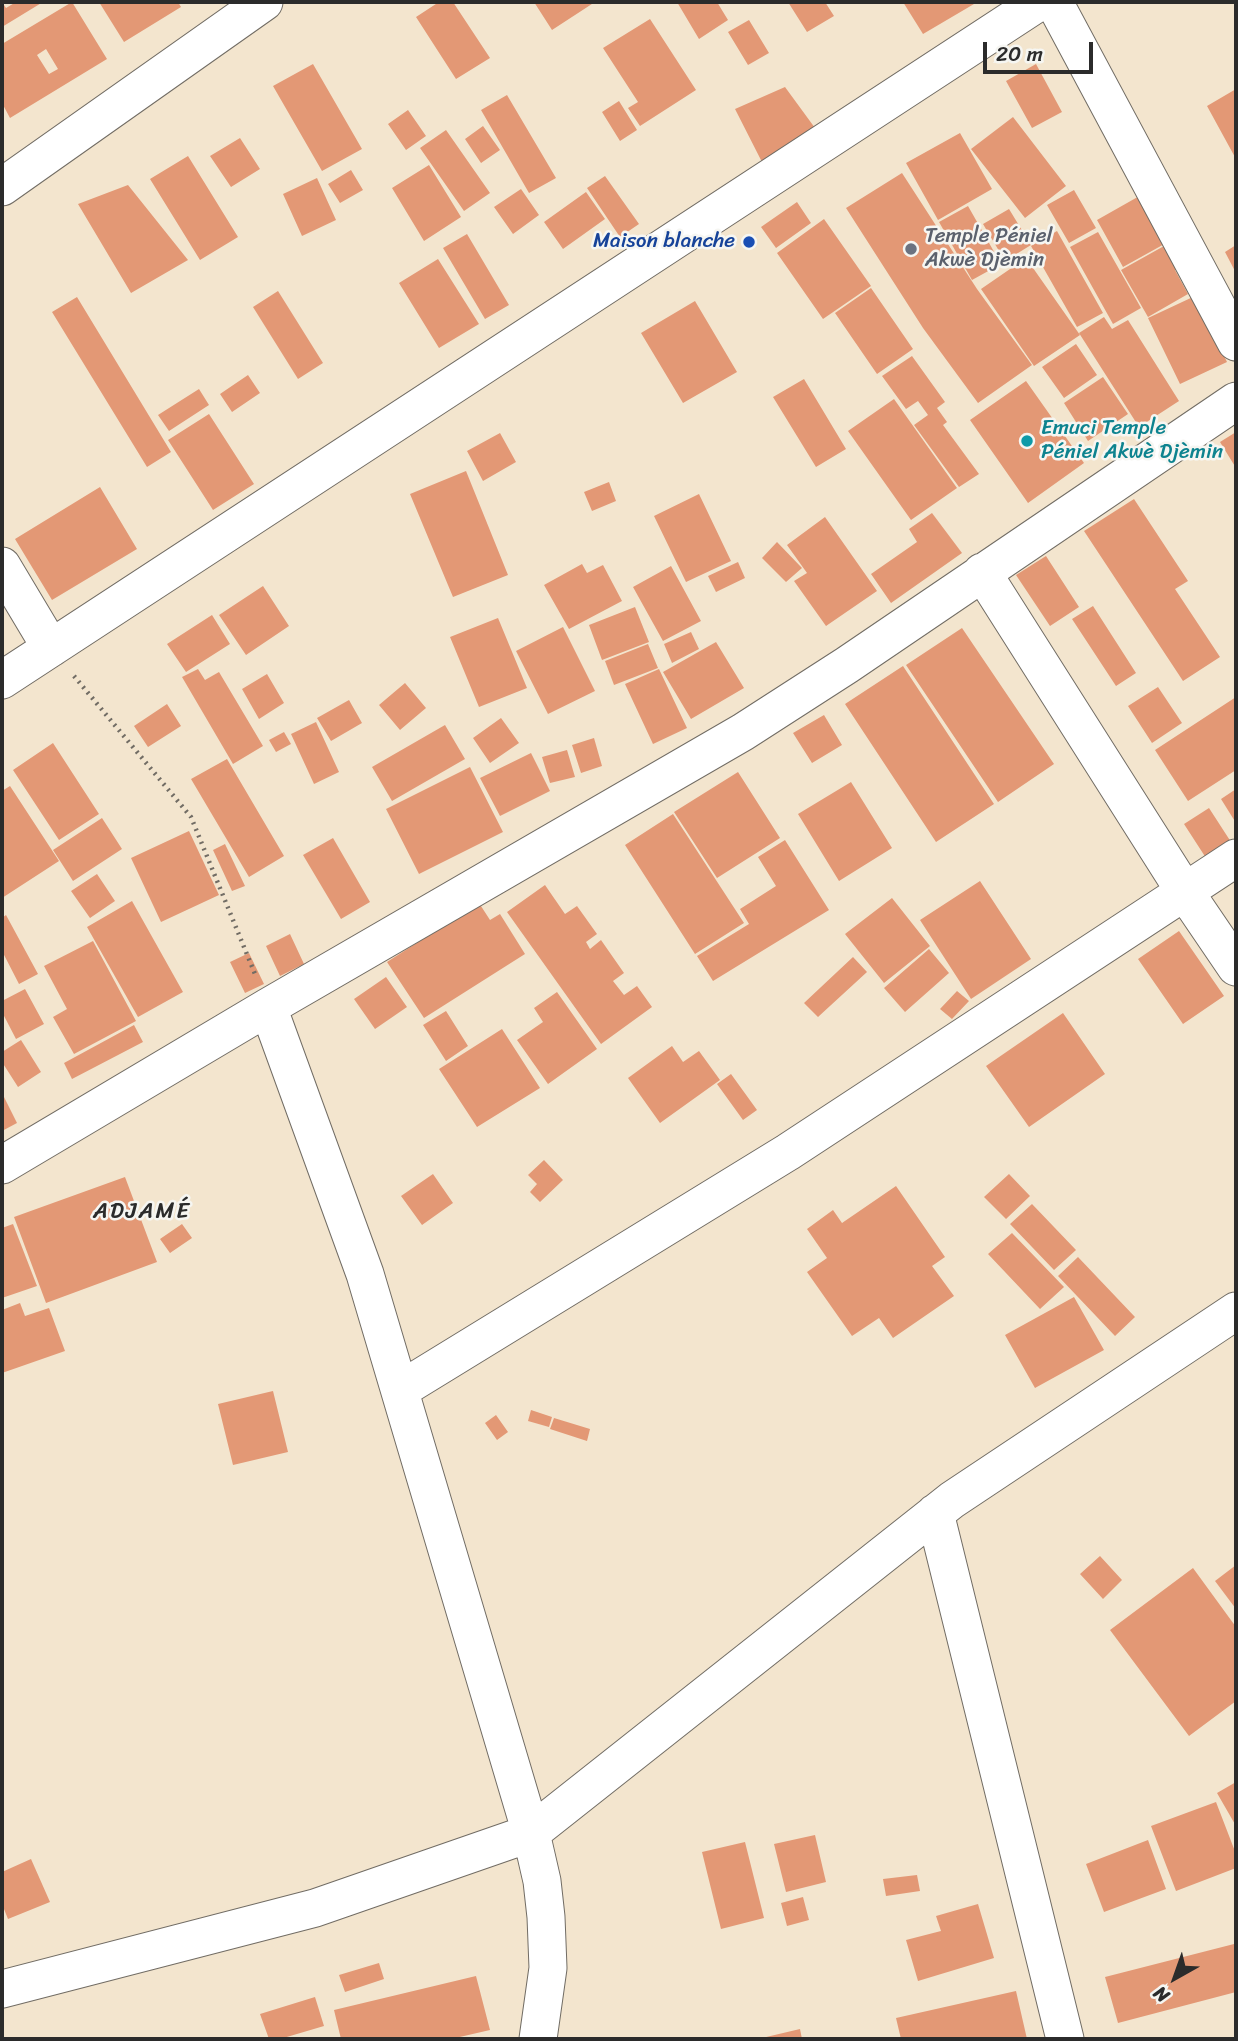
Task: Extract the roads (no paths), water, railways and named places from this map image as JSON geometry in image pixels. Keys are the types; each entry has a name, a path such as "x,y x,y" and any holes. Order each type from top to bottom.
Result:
{"street":[{"path":"2,187 264,2"},
{"path":"2,680 1031,5 1236,342"},
{"path":"2,1165 268,1007 744,732 1236,401"},
{"path":"2,566 51,648"},
{"path":"982,572 1185,892 1236,967"},
{"path":"400,1391 788,1152 1236,858"},
{"path":"268,1007 365,1274 531,1833 542,1881 548,1968 538,2039"},
{"path":"2,1989 315,1908 531,1833 952,1500 1236,1311"},
{"path":"935,1513 1065,2039"}],"place":[{"name":"Maison blanche","path":"749,242"},
{"name":"Temple Péniel Akwè Djèmin","path":"911,249"},
{"name":"Emuci Temple Péniel Akwè Djèmin","path":"1027,441"}],"district":[{"name":"ADJAMÉ","path":"142,1212"}]}
